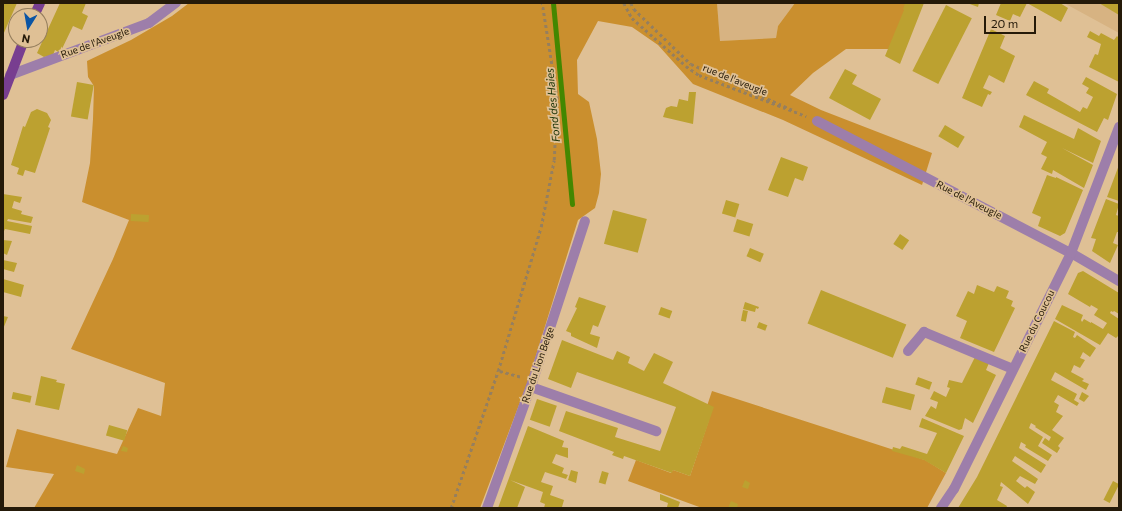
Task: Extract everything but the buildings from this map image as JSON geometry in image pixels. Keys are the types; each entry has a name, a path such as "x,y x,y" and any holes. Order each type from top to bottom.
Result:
{"main road":[{"path":"3,95 21,48"}],"street":[{"name":"Rue de l'Aveugle","path":"10,75 149,23 176,3"},
{"name":"Rue de l'Aveugle","path":"817,121 1071,252 1119,281"},
{"name":"Rue du Coucou","path":"941,508 954,489 1071,252 1119,127"},
{"name":"Rue du Lion Belge","path":"487,508 532,384 585,221"},
{"path":"908,351 924,332 1013,369"},
{"path":"532,384 656,431"}],"path":[{"path":"451,508 498,371 541,226 554,160 557,99 542,3"},
{"name":"rue de l'aveugle","path":"624,3 632,18 686,66 699,75 817,121"},
{"path":"631,3 634,9 691,64 817,121"},
{"path":"498,371 532,384"}],"shaded area":[{"path":"189,3 717,3 720,41 776,38 778,26 795,3 908,3 891,49 846,49 813,73 790,95 821,110 932,153 922,185 783,120 693,84 658,45 632,27 598,21 577,60 578,94 589,102 597,139 601,174 599,193 595,208 578,220 528,381 480,508 34,508 54,474 6,467 17,429 117,454 138,408 161,416 165,383 71,349 113,259 129,220 82,202 90,163 93,119 94,86 88,77 87,61 131,40 172,16"},
{"path":"717,3 795,3 778,26 776,38 720,41"},
{"path":"1064,3 1119,3 1119,33"},
{"path":"712,391 925,460 946,473 927,508 702,508 628,481 636,460 671,473 673,470 690,476 709,420 703,418"}],"waterway":[{"name":"Fond des Haies","path":"553,3 572,204"}]}
